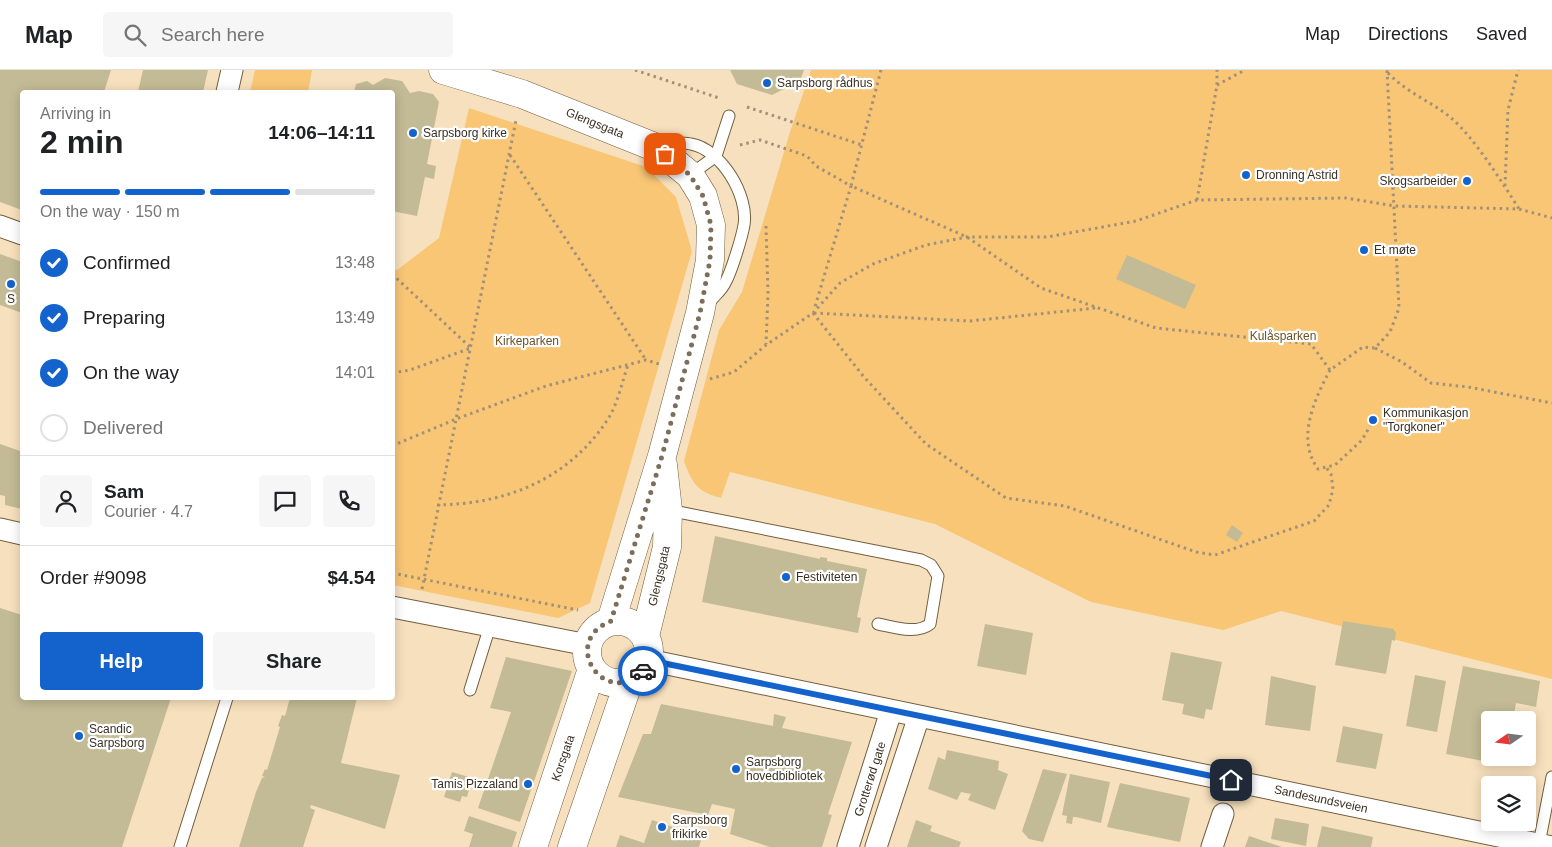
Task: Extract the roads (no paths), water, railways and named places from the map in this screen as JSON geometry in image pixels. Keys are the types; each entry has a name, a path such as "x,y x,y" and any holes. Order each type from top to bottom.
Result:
{"street":[{"path":"227,90 232,70"},
{"name":"Glengsgata","path":"443,70 522,94 657,148 690,175 703,196 711,225 710,260 700,313 662,456 611,621"},
{"path":"0,226 20,233"},
{"name":"Glengsgata","path":"647,648 667,547 668,510 662,456"},
{"path":"0,529 20,534"},
{"path":"395,608 490,626 590,657 609,681 619,683 629,681 644,669 647,648 639,628 631,623 611,621 596,630 590,657"},
{"name":"Sandesundsveien","path":"647,648 919,716 1543,846"},
{"name":"Korsgata","path":"533,847 590,657"},
{"path":"572,847 629,681"},
{"name":"Grotterød gate","path":"848,847 892,710"},
{"path":"876,847 919,716"},
{"path":"1212,847 1223,814"}],"lane":[{"path":"690,175 716,156 729,116"},
{"path":"657,148 678,144 693,144 716,156 733,177 741,200 745,223 726,283 700,313"},
{"path":"668,510 921,560 931,565 938,576 930,624 924,629 915,630 878,624"},
{"path":"470,690 490,626"},
{"path":"180,847 226,700"},
{"path":"1543,846 1552,777"}],"place":[{"name":"Sarpsborg rådhus","path":"767,83"},
{"name":"Sarpsborg kirke","path":"413,133"},
{"name":"Dronning Astrid","path":"1246,175"},
{"name":"Skogsarbeider","path":"1467,181"},
{"name":"Et møte","path":"1364,250"},
{"name":"S","path":"11,284"},
{"name":"Kommunikasjon \"Torgkoner\"","path":"1373,420"},
{"name":"Festiviteten","path":"786,577"},
{"name":"Scandic Sarpsborg","path":"79,736"},
{"name":"Sarpsborg hovedbibliotek","path":"736,769"},
{"name":"Tamis Pizzaland","path":"528,784"},
{"name":"Sarpsborg frikirke","path":"662,827"}],"park label":[{"name":"Kulåsparken","path":"1283,336"},
{"name":"Kirkeparken","path":"527,341"}]}
